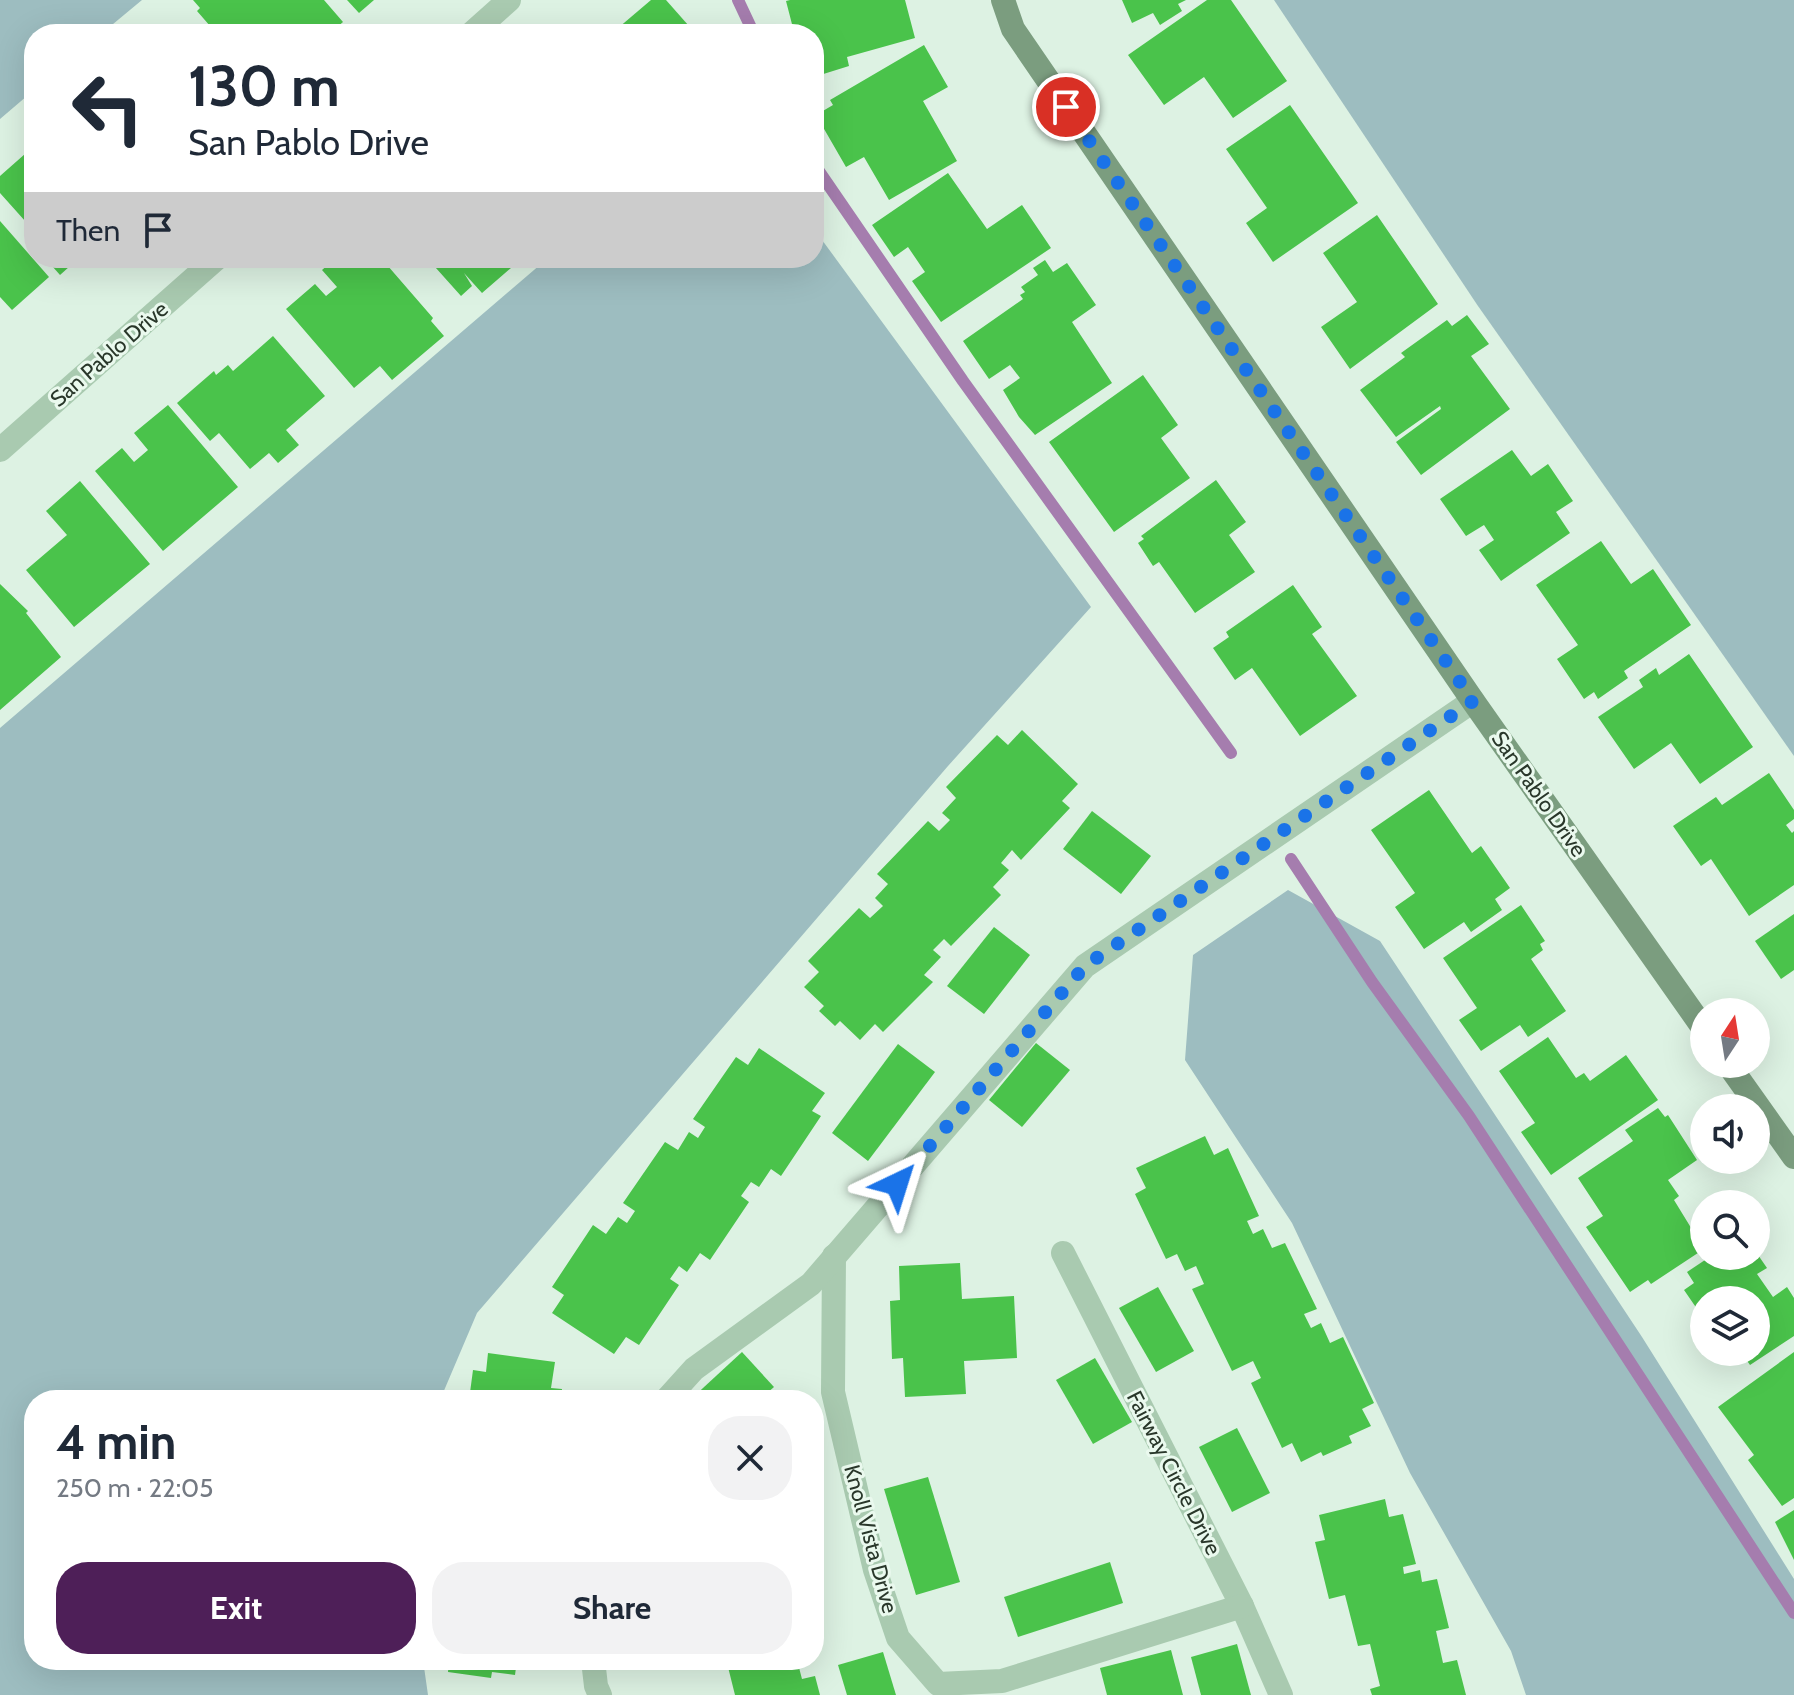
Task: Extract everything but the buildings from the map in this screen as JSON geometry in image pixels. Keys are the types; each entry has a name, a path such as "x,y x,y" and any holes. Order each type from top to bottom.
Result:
{"street":[{"path":"482,24 509,0"},
{"name":"San Pablo Drive","path":"1003,0 1013,29 1473,701 1690,1009"},
{"name":"San Pablo Drive","path":"0,450 206,268"},
{"path":"675,1390 694,1369 811,1284 1085,966 1473,701"},
{"path":"1738,1078 1794,1157"},
{"name":"Fairway Circle Drive","path":"1063,1253 1242,1606 1281,1695"},
{"name":"Knoll Vista Drive","path":"834,1256 833,1392 875,1570 898,1638 938,1684 1002,1681 1242,1606"},
{"path":"594,1670 600,1695"}],"shaded area":[{"path":"0,0 142,0 113,24 24,24 24,99 0,119"},
{"path":"1274,0 1794,0 1794,756 1478,306"},
{"path":"824,243 1091,607 948,766 477,1313 444,1390 24,1390 24,1670 424,1670 428,1695 0,1695 0,728 536,268 824,268"},
{"path":"1288,890 1380,941 1642,1337 1794,1579 1794,1695 1526,1695 1511,1651 1410,1473 1292,1223 1185,1060 1193,955"}],"waterway":[{"path":"738,0 749,24"},
{"path":"824,179 963,381 1231,753"},
{"path":"1291,859 1372,982 1469,1116 1794,1613"}],"route":[{"path":"897,1184 1085,966 1473,701 1066,107"}]}
